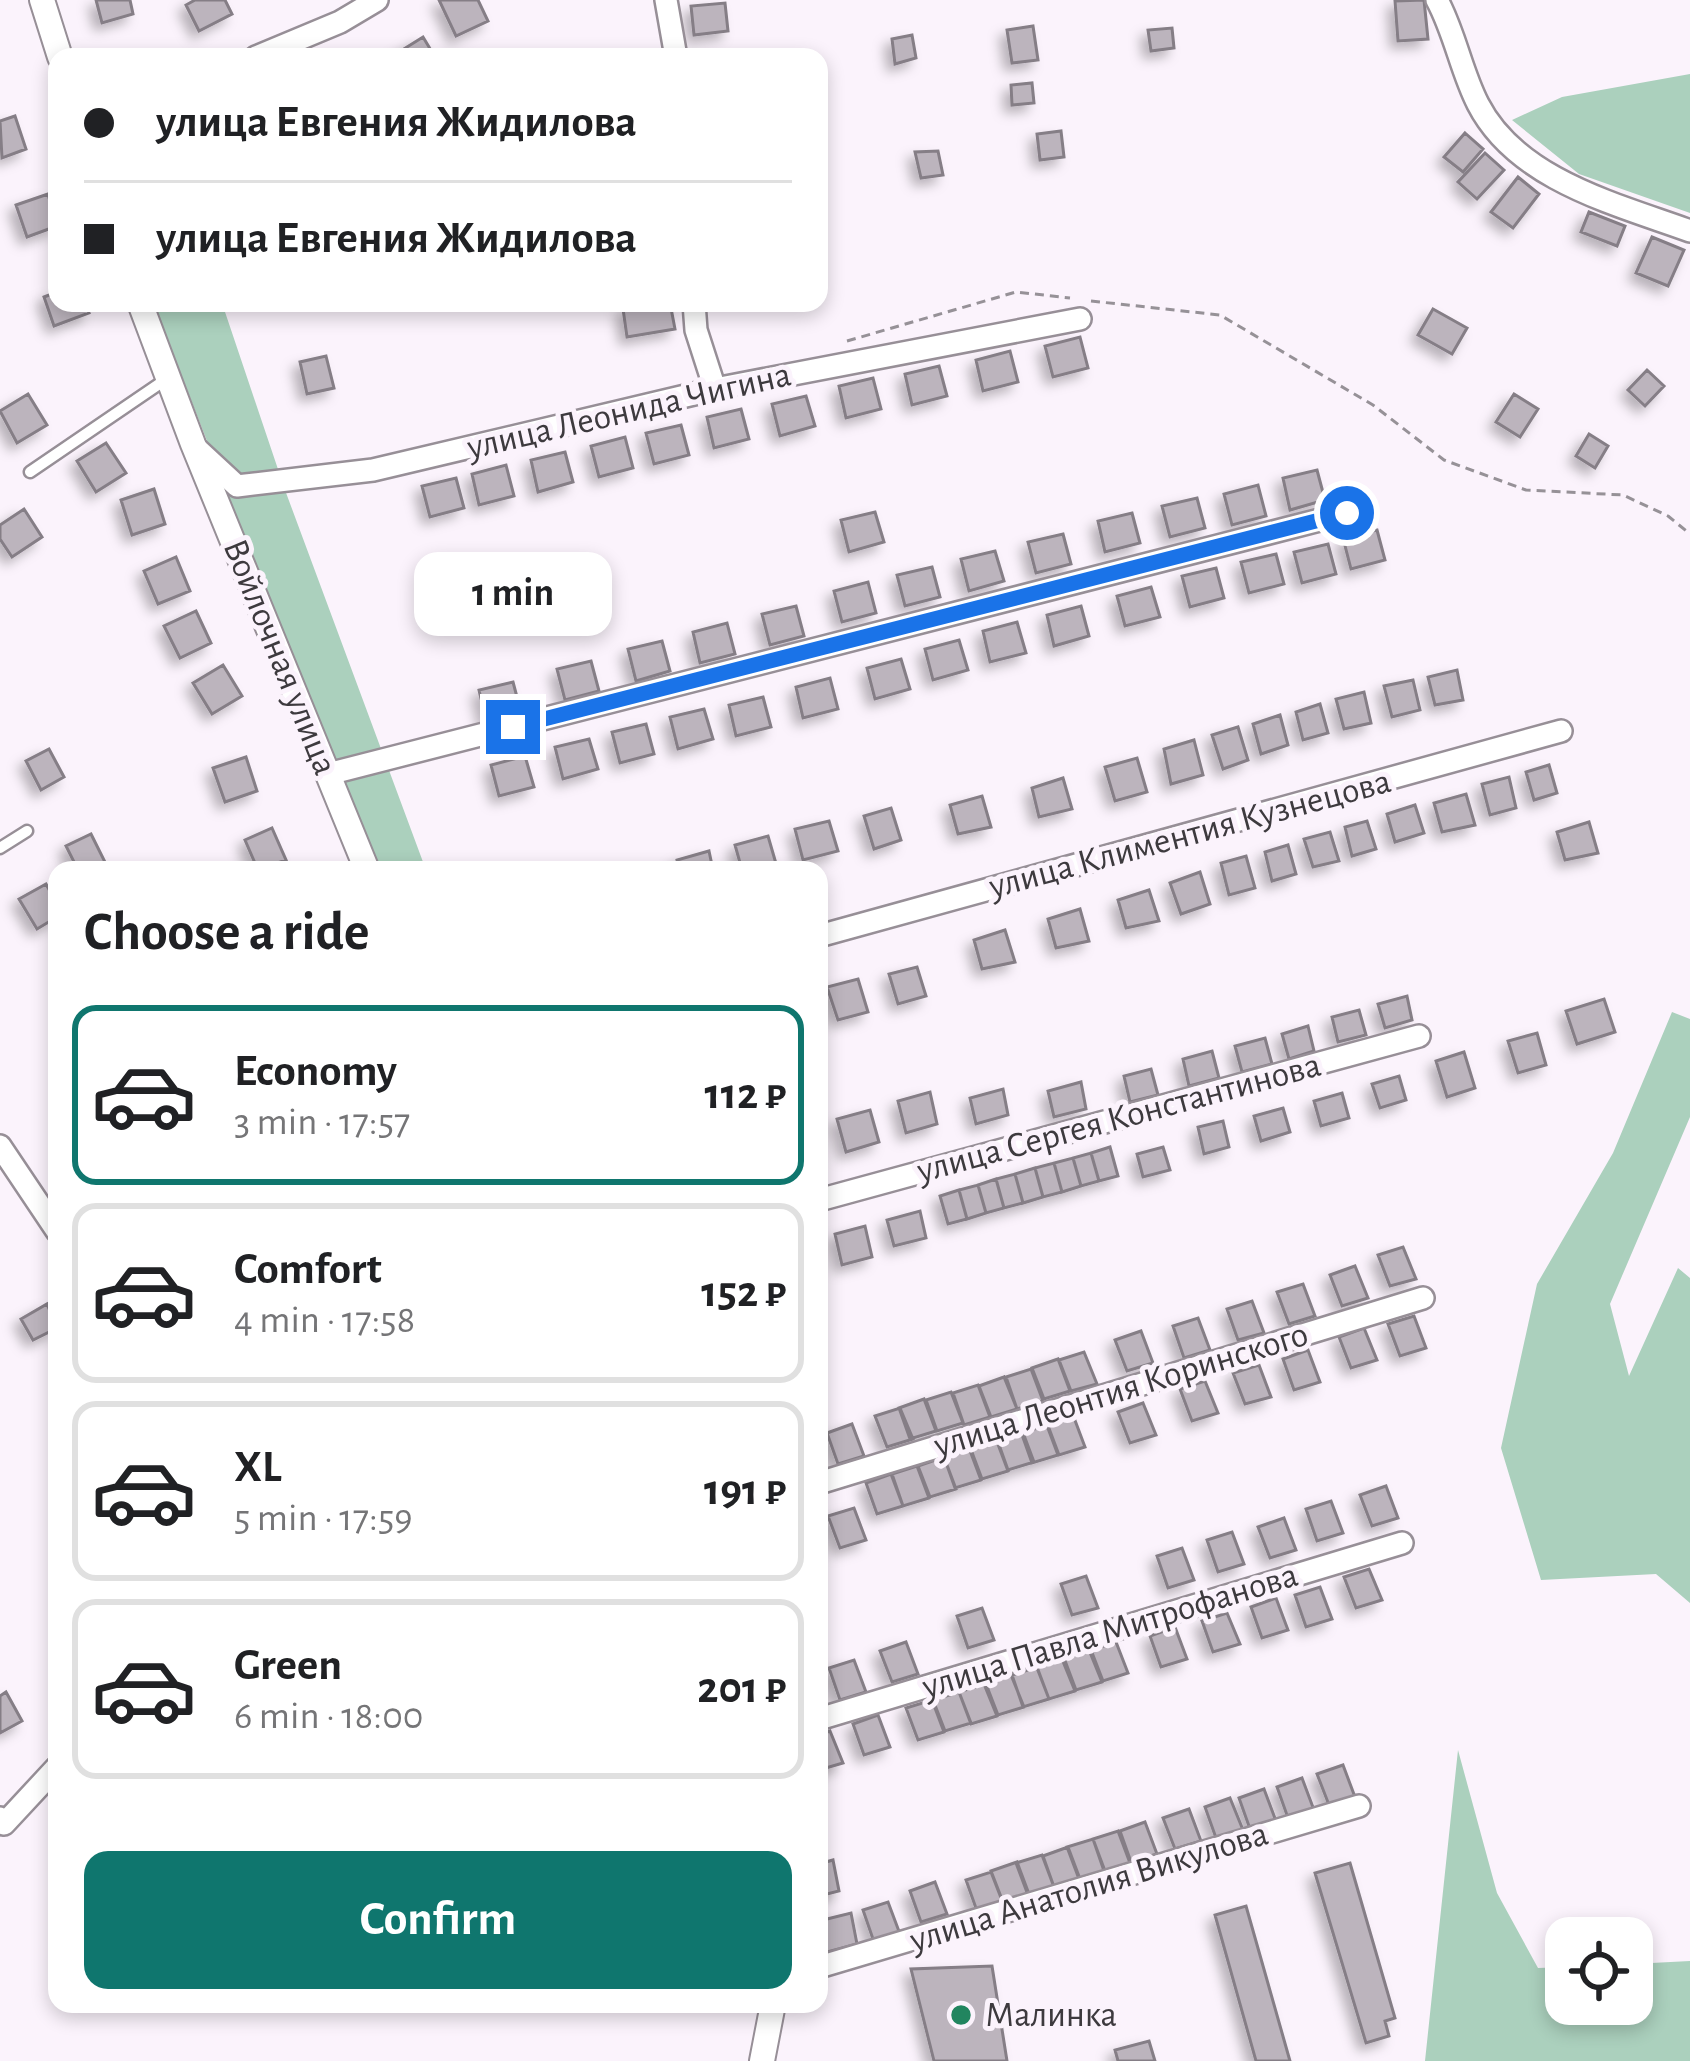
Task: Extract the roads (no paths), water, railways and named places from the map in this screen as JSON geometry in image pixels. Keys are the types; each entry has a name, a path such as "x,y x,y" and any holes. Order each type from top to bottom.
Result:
{"street":[{"path":"43,0 57,48"},
{"path":"278,48 340,22 377,0"},
{"path":"666,0 674,48"},
{"path":"1437,0 1476,100 1520,157 1580,188 1690,231"},
{"name":"Войлочная улица","path":"143,312 364,861"},
{"path":"695,312 715,389"},
{"name":"улица Леонида Чигина","path":"193,444 237,486 373,470 715,389 1080,319"},
{"path":"328,774 1347,513"},
{"name":"улица Климентия Кузнецова","path":"828,934 1562,731"},
{"name":"улица Сергея Константинова","path":"828,1198 1419,1036"},
{"path":"0,1146 48,1218"},
{"name":"улица Леонтия Коринского","path":"828,1480 1424,1298"},
{"name":"улица Павла Митрофанова","path":"828,1716 1402,1543"},
{"path":"1,1824 48,1776"},
{"name":"улица Анатолия Викулова","path":"828,1964 1359,1806"},
{"path":"769,2054 772,2013"}],"lane":[{"path":"30,472 168,378"},
{"path":"0,848 27,832"}],"place":[{"name":"Малинка","path":"961,2015"}]}
